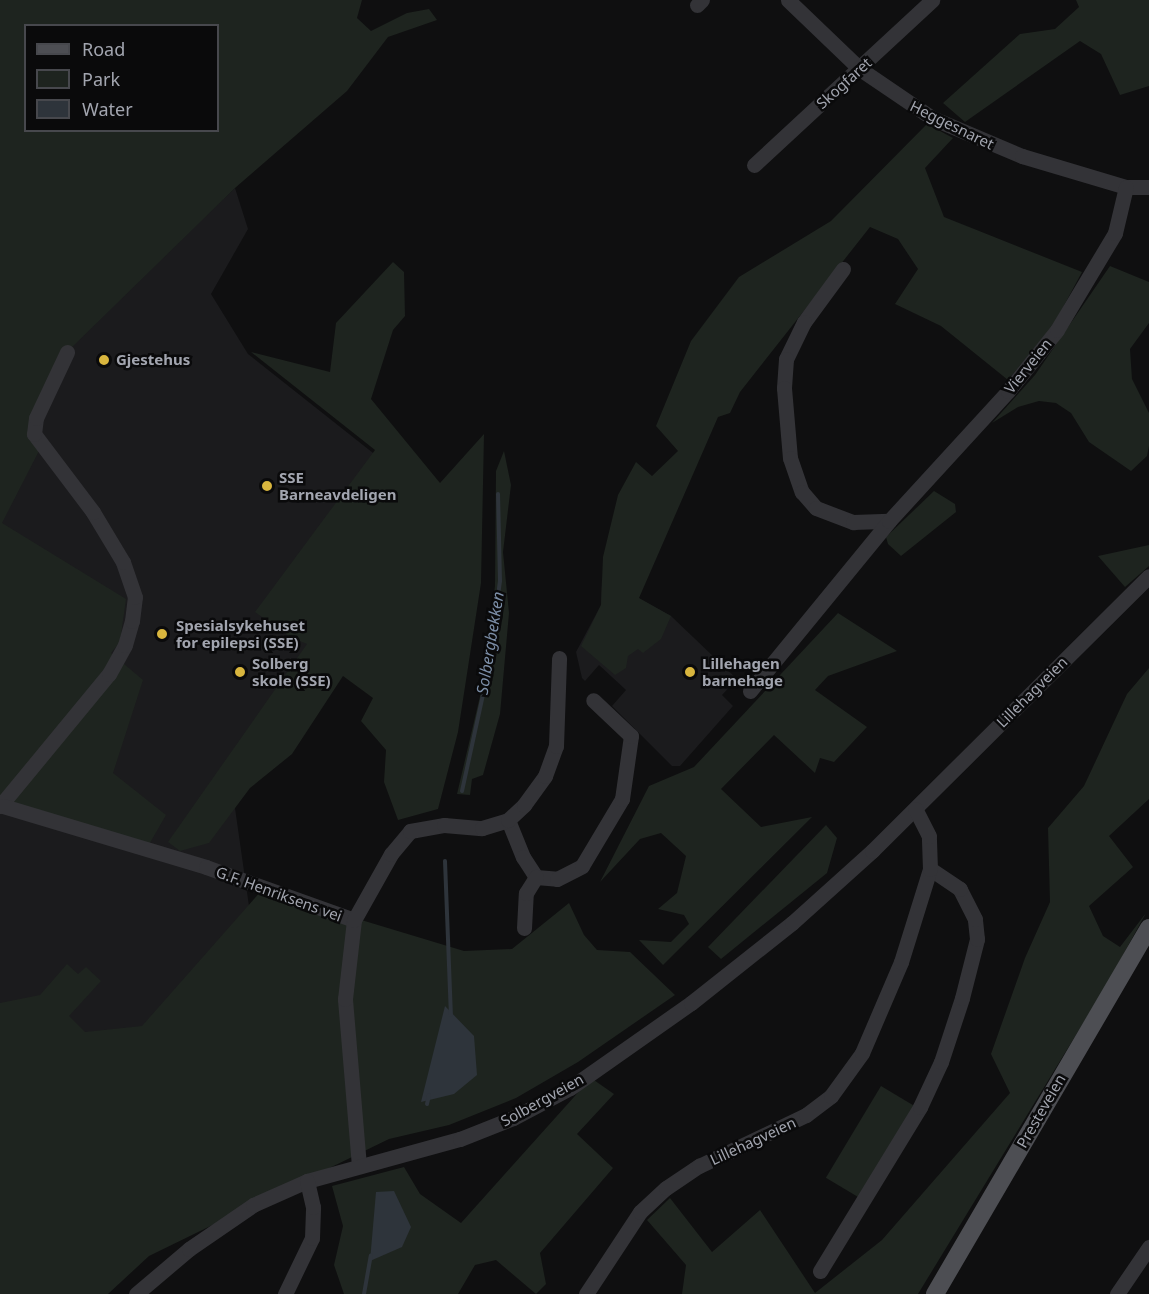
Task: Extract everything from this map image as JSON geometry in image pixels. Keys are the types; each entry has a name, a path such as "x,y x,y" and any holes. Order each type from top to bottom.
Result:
{"main road":[{"name":"Presteveien","path":"935,1294 1149,928"}],"street":[{"name":"Heggesnaret","path":"788,0 860,69 898,98 965,134 1022,156 1126,187 1149,187"},
{"name":"Skogfaret","path":"754,165 932,0"},
{"name":"Vierveien","path":"750,691 889,521 1008,392 1072,308 1115,233 1126,187"},
{"path":"843,269 804,322 786,359 784,388 790,458 798,483 816,508 853,522 889,521"},
{"name":"G.F. Henriksens vei","path":"67,352 36,418 34,434 93,512 123,562 135,597 132,621 125,645 109,674 2,806 206,867 354,920 345,999 359,1166"},
{"name":"Lillehagveien","path":"902,822 1149,576"},
{"path":"354,920 391,854 410,831 444,825 482,828 508,819 524,805 552,763 559,728 559,657"},
{"path":"536,877 557,879 582,866 622,799 631,736 593,700"},
{"name":"Lillehagveien","path":"586,1294 640,1212 666,1188 699,1166 806,1115 844,1081 875,1028 930,869 930,837 915,809"},
{"path":"508,819 523,857 536,877"},
{"name":"Solbergveien","path":"136,1294 225,1223 307,1181 489,1128 570,1088 750,957 902,822"},
{"path":"820,1271 920,1107 941,1062 965,988 977,939 975,919 960,890 930,869"},
{"path":"524,928 526,893 536,877"},
{"path":"285,1294 312,1238 313,1207 307,1181"},
{"path":"1117,1294 1149,1247"}],"shaded area":[{"name":"Spesialsykehuset for epilepsi (SSE)","path":"235,188 248,229 211,294 248,354 416,487 231,780 256,955 0,1160 0,418 7,402"},
{"path":"602,578 671,616 737,679 722,695 733,706 680,766 672,766 612,706 626,690 599,665 585,681 582,678 576,652 601,605"}],"green space":[{"path":"0,0 362,0 357,18 371,31 407,13 429,9 437,20 388,37 347,91 235,188 67,352 34,434 41,447 2,523 126,599 120,642 111,653 143,680 113,773 166,815 147,848 0,804"},
{"path":"1076,0 1149,0 1149,86 1120,95 1101,54 1080,41 965,122 943,103 1020,34 1055,29 1079,7"},
{"path":"927,124 953,138 925,168 944,217 1082,272 1054,324 1008,380 941,326 895,304 918,269 898,239 870,227 740,392 730,413 718,417 639,598 671,616 661,639 643,653 638,649 628,656 626,668 615,675 581,646 601,605 603,557 618,495 636,462 652,476 678,451 656,426 691,341 739,277 831,221"},
{"path":"393,262 404,272 405,316 393,330 371,399 440,483 484,434 481,583 458,732 438,809 398,820 384,782 386,750 361,721 373,698 343,676 292,754 250,788 209,843 180,851 168,842 307,644 290,637 255,612 375,450 251,352 330,372 336,323"},
{"path":"1110,266 1149,282 1149,323 1130,349 1132,379 1149,413 1149,446 1147,456 1131,471 1089,442 1071,413 1056,403 1039,401 1018,407 992,423 1035,375"},
{"path":"504,451 511,485 503,552 509,613 500,714 483,775 472,779 470,795 457,794 481,692 495,586 496,471"},
{"path":"934,491 955,504 956,512 901,556 888,544 886,537"},
{"path":"1149,545 1149,566 1125,587 1098,556"},
{"path":"838,613 897,651 828,676 815,690 867,727 834,762 820,758 815,773 774,735 721,789 761,827 812,817 663,965 639,940 671,942 689,924 684,915 658,909 677,893 686,856 661,833 640,839 600,882 649,786 694,767"},
{"path":"1149,668 1149,799 1109,836 1133,867 1089,906 1103,936 1120,947 1146,913 1107,984 918,1294 682,1294 686,1265 647,1220 670,1198 712,1252 760,1210 815,1293 882,1240 1010,1093 991,1054 1025,958 1050,902 1048,828 1084,786 1127,694"},
{"path":"826,825 837,838 827,873 721,959 708,947"},
{"path":"262,890 464,951 512,949 569,903 584,935 597,950 630,952 675,995 578,1062 516,1098 449,1125 389,1139 149,1256 108,1294 0,1294 0,1003 40,995 67,964 78,974 86,967 101,981 69,1016 85,1032 142,1026"},
{"path":"591,1078 614,1094 577,1134 613,1168 540,1253 546,1284 536,1294 496,1260 475,1265 458,1294 344,1294 334,1265 343,1226 332,1186 404,1167 420,1194 461,1223"},
{"path":"881,1086 914,1106 859,1198 826,1178"}],"water":[{"path":"445,1006 474,1036 477,1075 454,1094 421,1102"},
{"path":"394,1191 411,1227 402,1247 370,1261 376,1192"}],"waterway":[{"name":"Solbergbekken","path":"462,791 488,672 500,581 498,494"},
{"name":"Solbergbekken","path":"445,861 451,1015"},
{"name":"Solbergbekken","path":"427,1104 429,1095"},
{"name":"Solbergbekken","path":"364,1294 371,1256"}],"place":[{"name":"Gjestehus","path":"104,360"},
{"name":"SSE Barneavdeligen","path":"267,486"},
{"name":"Spesialsykehuset for epilepsi (SSE)","path":"162,634"},
{"name":"Solberg skole (SSE)","path":"240,672"},
{"name":"Lillehagen barnehage","path":"690,672"}]}
